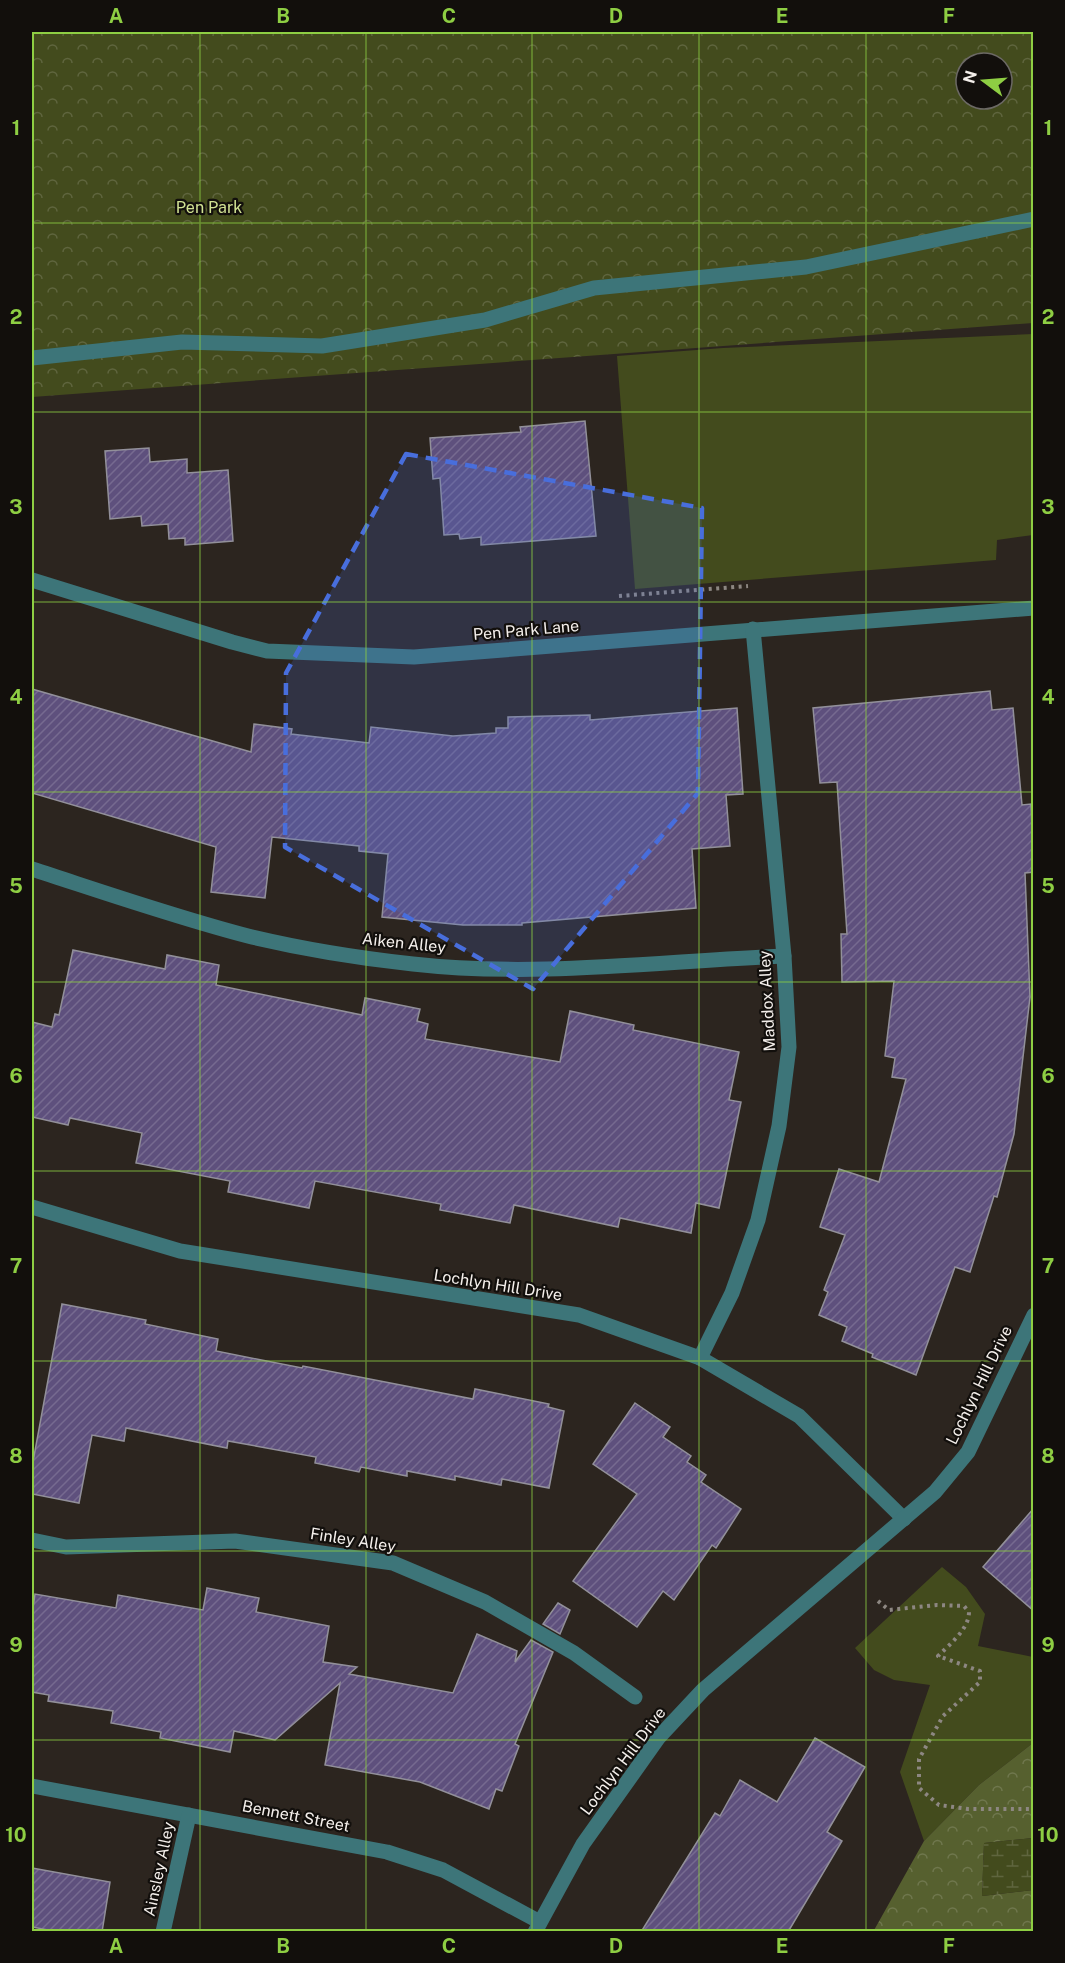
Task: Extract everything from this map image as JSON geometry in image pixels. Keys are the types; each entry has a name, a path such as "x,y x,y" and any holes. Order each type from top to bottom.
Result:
{"street":[{"path":"32,358 182,342 322,346 485,320 594,288 806,267 1034,219"},
{"name":"Pen Park Lane","path":"32,580 267,651 414,657 1034,608"},
{"name":"Maddox Alley","path":"699,1358 732,1293 758,1220 780,1126 789,1047 784,956 753,629"},
{"name":"Aiken Alley","path":"32,869 249,936 336,954 415,964 506,970 784,956"},
{"name":"Lochlyn Hill Drive","path":"32,1208 180,1251 579,1315 699,1358 799,1416 904,1519"},
{"name":"Lochlyn Hill Drive","path":"538,1927 583,1845 659,1737 703,1690 934,1492 968,1452 1034,1315"},
{"name":"Finley Alley","path":"32,1540 66,1547 235,1541 393,1563 485,1602 574,1653 635,1697"},
{"name":"Bennett Street","path":"32,1786 387,1852 443,1870 538,1927"},
{"name":"Ainsley Alley","path":"163,1932 189,1815"}],"path":[{"path":"618,596 748,586"},
{"path":"878,1601 889,1610 937,1605 964,1606 969,1612 969,1620 938,1656 980,1671 980,1682 943,1716 919,1759 919,1788 939,1806 968,1809 1034,1809"}],"highlighted area":[{"path":"406,454 702,508 698,793 533,989 285,847 286,673"}],"green space":[{"name":"Pen Park","path":"32,32 1033,32 1033,323 32,397"},
{"path":"1033,334 1033,535 997,540 996,560 635,589 617,356 723,348"},
{"path":"942,1567 966,1587 985,1614 978,1646 1033,1657 1033,1743 979,1785 924,1841 900,1772 930,1685 894,1680 874,1670 855,1648"},
{"path":"1033,1743 1033,1838 984,1843 982,1896 1033,1890 1033,1931 873,1932 924,1841 979,1785"},
{"path":"1033,1838 1033,1890 982,1896 984,1843"}],"building":[{"path":"585,421 596,536 481,545 481,537 460,539 459,534 444,535 440,478 433,479 430,438 521,432 520,427"},
{"path":"149,448 150,462 187,459 187,473 228,470 233,541 185,545 185,538 169,539 168,524 142,526 141,516 110,519 105,451"},
{"path":"32,689 251,752 254,724 292,729 291,734 369,743 371,727 453,736 496,733 496,728 508,728 508,717 590,715 590,720 737,708 743,794 726,795 730,846 692,849 696,908 522,923 522,925 463,925 382,917 388,854 359,851 359,846 272,837 265,898 211,892 216,847 32,793"},
{"path":"990,691 992,710 1013,708 1022,805 1031,804 1034,872 1025,873 1030,997 1014,1134 997,1197 994,1196 970,1272 955,1267 916,1375 872,1357 873,1354 842,1341 847,1327 819,1315 828,1292 824,1290 845,1235 820,1227 839,1169 879,1182 906,1079 892,1077 895,1058 885,1056 894,981 842,982 841,934 847,934 837,782 820,783 813,708"},
{"path":"73,950 165,969 167,955 219,965 216,985 362,1015 365,998 420,1009 417,1021 428,1024 425,1039 560,1062 570,1011 634,1025 633,1030 739,1052 729,1100 741,1102 719,1208 696,1203 691,1233 620,1218 618,1227 514,1205 510,1223 440,1210 441,1204 315,1181 309,1208 228,1192 230,1181 136,1163 142,1133 70,1118 68,1125 32,1117 32,1022 52,1027 55,1014 59,1015"},
{"path":"62,1304 146,1320 145,1324 218,1339 216,1351 473,1399 475,1389 549,1404 548,1407 564,1411 549,1488 502,1479 501,1485 455,1476 455,1480 407,1471 407,1476 361,1467 359,1472 315,1463 316,1457 228,1441 227,1448 126,1428 124,1441 92,1435 79,1503 32,1494 32,1467"},
{"path":"635,1403 670,1427 663,1437 691,1456 687,1462 706,1475 701,1482 741,1509 716,1548 712,1545 674,1600 663,1591 637,1627 573,1581 637,1494 593,1464"},
{"path":"1034,1508 1034,1611 983,1567"},
{"path":"207,1588 259,1598 256,1612 329,1626 323,1662 357,1667 349,1674 453,1693 477,1634 517,1651 515,1662 531,1640 553,1652 515,1744 519,1746 502,1791 496,1789 489,1809 420,1782 325,1765 340,1683 275,1740 234,1731 230,1752 160,1738 161,1732 111,1723 113,1711 48,1701 49,1695 32,1692 32,1615 35,1594 116,1608 118,1595 203,1610"},
{"path":"558,1603 570,1610 560,1634 543,1624"},
{"path":"815,1738 865,1767 827,1832 842,1841 788,1932 641,1932 715,1813 720,1816 740,1780 777,1802"},
{"path":"32,1868 110,1882 102,1932 58,1932 32,1927"}]}
